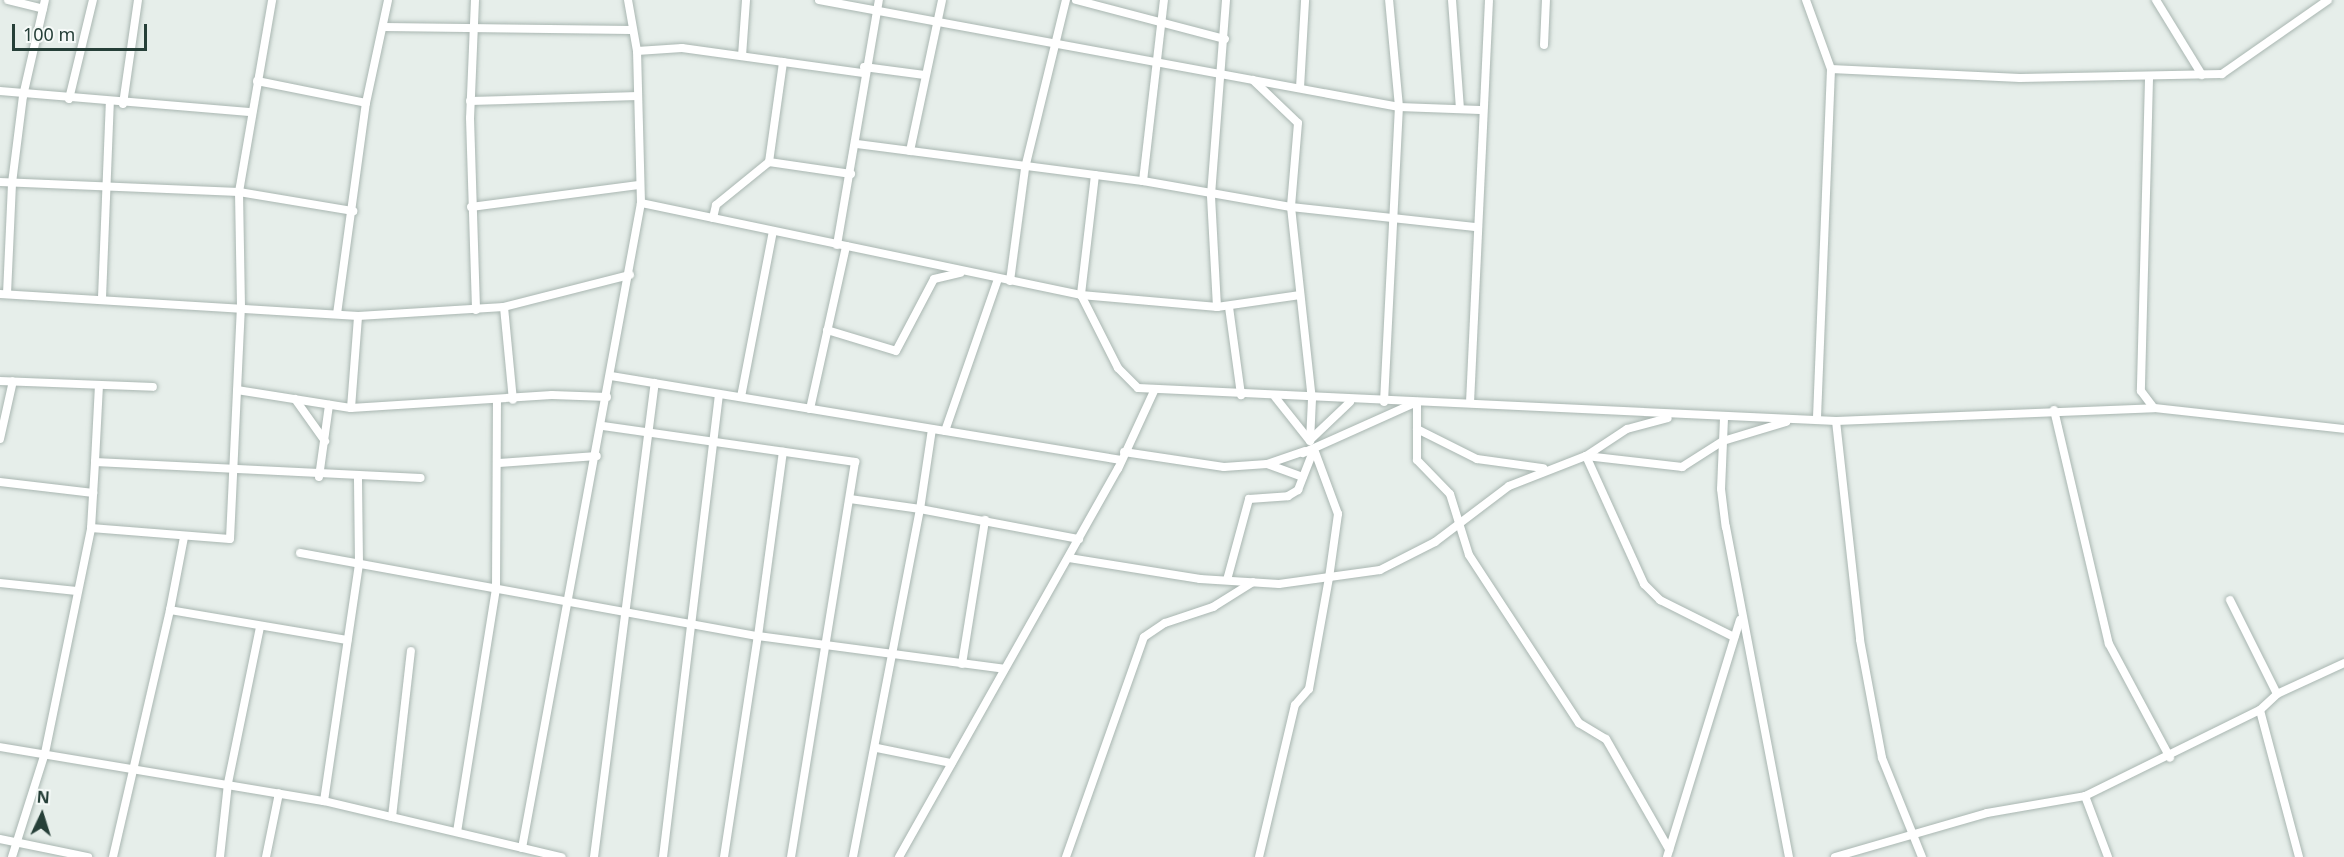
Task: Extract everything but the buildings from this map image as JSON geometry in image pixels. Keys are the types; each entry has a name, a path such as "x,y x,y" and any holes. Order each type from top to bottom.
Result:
{"street":[{"path":"8,0 43,9"},
{"path":"45,0 23,96 12,183 4,294 102,298 358,316 504,307 630,275"},
{"path":"69,99 93,0"},
{"path":"123,104 138,0"},
{"path":"91,528 230,539 241,307 239,192 249,112 272,0"},
{"path":"337,314 353,211 366,103 388,0"},
{"path":"475,0 470,101 471,207 476,310"},
{"path":"522,848 567,598 603,426 641,203 637,51 631,30 628,0"},
{"path":"742,56 746,0"},
{"path":"819,0 878,4 937,22 1053,45 1224,73 1399,107 1480,110"},
{"path":"910,151 924,75 942,0"},
{"path":"1010,281 1025,168 1053,45 1066,0"},
{"path":"1076,0 1162,25 1225,39"},
{"path":"1143,181 1159,62 1164,0"},
{"path":"1218,308 1211,195 1224,73 1226,0"},
{"path":"1300,88 1305,0"},
{"path":"1384,402 1399,107 1389,0"},
{"path":"1452,0 1460,109"},
{"path":"1470,403 1480,110 1489,0"},
{"path":"1544,45 1546,0"},
{"path":"1806,0 1831,69 1817,420"},
{"path":"2156,0 2202,75"},
{"path":"1831,69 2149,79 2222,74 2328,0"},
{"path":"810,409 842,245 864,70 878,4"},
{"path":"384,27 475,30 631,30"},
{"path":"637,51 682,48 783,62 924,75"},
{"path":"713,218 717,205 769,162 783,62"},
{"path":"1251,78 1295,116 1291,207 1312,399 1310,441"},
{"path":"2149,79 2141,391 2154,408"},
{"path":"257,81 366,103"},
{"path":"0,92 110,103 249,112"},
{"path":"470,101 638,96"},
{"path":"102,298 110,103"},
{"path":"856,144 1025,168 1143,181 1211,195 1291,207 1475,227"},
{"path":"769,162 850,174"},
{"path":"1095,175 1081,295 1118,368 1138,388 1154,391 1350,402 1470,403 1674,416 1836,421 2054,410 2154,408 2344,429"},
{"path":"0,182 239,192 353,211"},
{"path":"471,207 639,185"},
{"path":"641,203 1081,295 1218,308 1300,295"},
{"path":"741,397 773,231"},
{"path":"827,330 896,351 934,279 963,272"},
{"path":"945,431 998,279"},
{"path":"504,307 513,400"},
{"path":"1229,307 1241,395"},
{"path":"351,408 358,316"},
{"path":"611,376 1121,460"},
{"path":"0,381 153,387"},
{"path":"0,439 13,381"},
{"path":"594,857 655,382"},
{"path":"12,857 45,753 91,528 99,384"},
{"path":"237,390 351,408 607,397"},
{"path":"899,857 1069,558 1121,460 1154,391"},
{"path":"663,857 719,394"},
{"path":"1275,397 1310,441"},
{"path":"295,399 325,441"},
{"path":"457,832 496,588 499,462 497,401"},
{"path":"1303,453 1310,441 1350,402"},
{"path":"1417,402 1418,460 1450,494 1458,526 1469,555 1579,723 1606,739 1668,853"},
{"path":"1124,452 1224,467 1267,464 1314,449 1417,402"},
{"path":"319,477 328,405"},
{"path":"2054,410 2109,645 2170,758"},
{"path":"1069,558 1253,582 1329,578 1380,570 1458,526 1509,486 1545,468 1586,456 1627,429 1674,416"},
{"path":"1724,418 1721,489 1740,618 1790,857"},
{"path":"1586,456 1682,467 1723,441 1794,420"},
{"path":"1836,421 1860,640 1882,758 1922,857"},
{"path":"603,426 855,462 827,647 790,857"},
{"path":"853,857 877,748 932,429"},
{"path":"1418,429 1477,459 1545,468"},
{"path":"1227,580 1249,499 1288,496 1303,477 1314,449"},
{"path":"1259,857 1295,705 1309,689 1338,514 1314,449"},
{"path":"724,857 783,452"},
{"path":"499,462 597,456"},
{"path":"1586,456 1644,584 1660,600 1734,637"},
{"path":"95,462 232,469 358,479 421,478"},
{"path":"1267,464 1303,477"},
{"path":"324,801 359,563 358,479"},
{"path":"0,482 93,493"},
{"path":"850,499 985,520 1079,539"},
{"path":"962,664 985,520"},
{"path":"113,857 135,768 184,537"},
{"path":"300,553 496,588 567,598 758,636 893,656 1004,669"},
{"path":"1066,857 1144,637 1165,623 1214,607 1253,582"},
{"path":"0,583 77,591"},
{"path":"2230,600 2277,694"},
{"path":"170,610 347,640"},
{"path":"1668,853 1740,618"},
{"path":"220,857 228,783 260,627"},
{"path":"392,817 411,651"},
{"path":"1834,857 1987,813 2085,796 2170,758 2260,710 2277,694 2344,663"},
{"path":"2260,710 2300,857"},
{"path":"0,747 228,783 324,801 522,848 539,855 561,857"},
{"path":"877,748 951,763"},
{"path":"266,857 279,793"},
{"path":"2085,796 2108,857"},
{"path":"0,839 88,857"}]}
